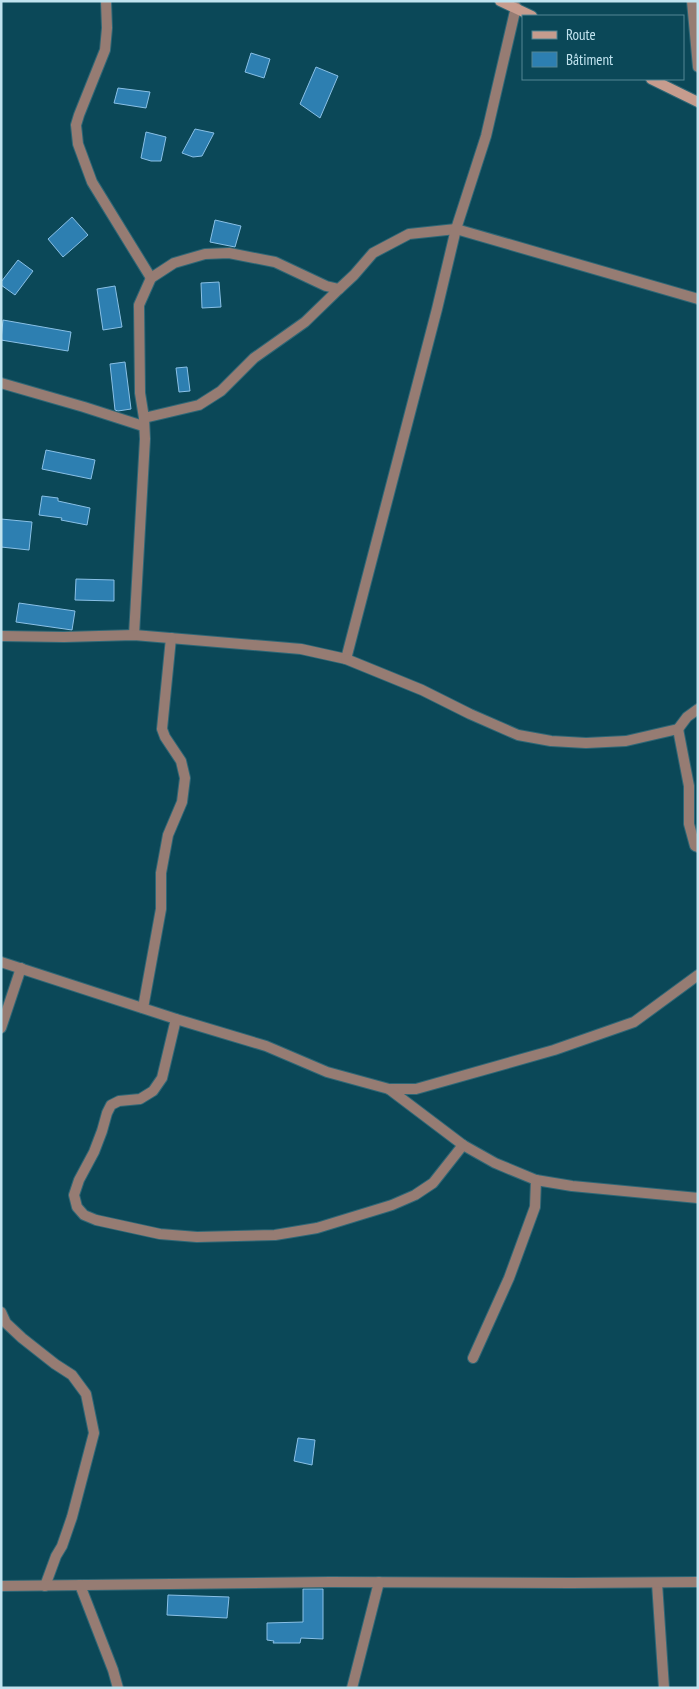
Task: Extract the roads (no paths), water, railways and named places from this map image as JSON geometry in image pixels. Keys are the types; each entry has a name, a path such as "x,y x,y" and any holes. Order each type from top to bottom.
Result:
{"main road":[{"path":"500,1 530,15"},
{"path":"653,80 698,102"}],"street":[{"path":"106,1 107,28 105,50 76,125 78,144 92,182 151,278"},
{"path":"692,1 698,67"},
{"path":"346,659 456,229 486,136 516,7"},
{"path":"1,383 143,422 199,406 221,391 254,358 305,322 374,253 409,234 456,229 698,299"},
{"path":"134,635 144,439 140,393 139,305 151,278 174,263 205,254 228,253 275,262 326,286 339,289"},
{"path":"1,636 134,635 301,649 346,659 422,690 518,736 552,741 586,743 626,741 678,729 687,717 698,709"},
{"path":"143,1008 161,909 161,873 168,835 182,802 185,778 181,761 164,737 162,729 171,638"},
{"path":"678,729 688,786 689,824 695,846 698,847"},
{"path":"1,962 266,1046 328,1072 389,1089 416,1089 554,1050 634,1022 698,976"},
{"path":"1,1028 21,968"},
{"path":"176,1019 162,1078 153,1091 140,1099 119,1101 111,1105 107,1113 94,1152 78,1180 74,1195 77,1207 84,1215 96,1220 160,1234 197,1237 275,1235 317,1228 392,1205 415,1195 433,1183 463,1145"},
{"path":"389,1089 463,1145 495,1163 536,1180 572,1186 698,1198"},
{"path":"473,1358 509,1278 535,1208 536,1180"},
{"path":"1,1312 4,1323 55,1364 72,1375 86,1394 94,1433 72,1516 46,1586"},
{"path":"1,1586 380,1582 698,1582"},
{"path":"352,1688 380,1582"},
{"path":"656,1583 664,1688"},
{"path":"80,1585 113,1670 118,1688"}]}
